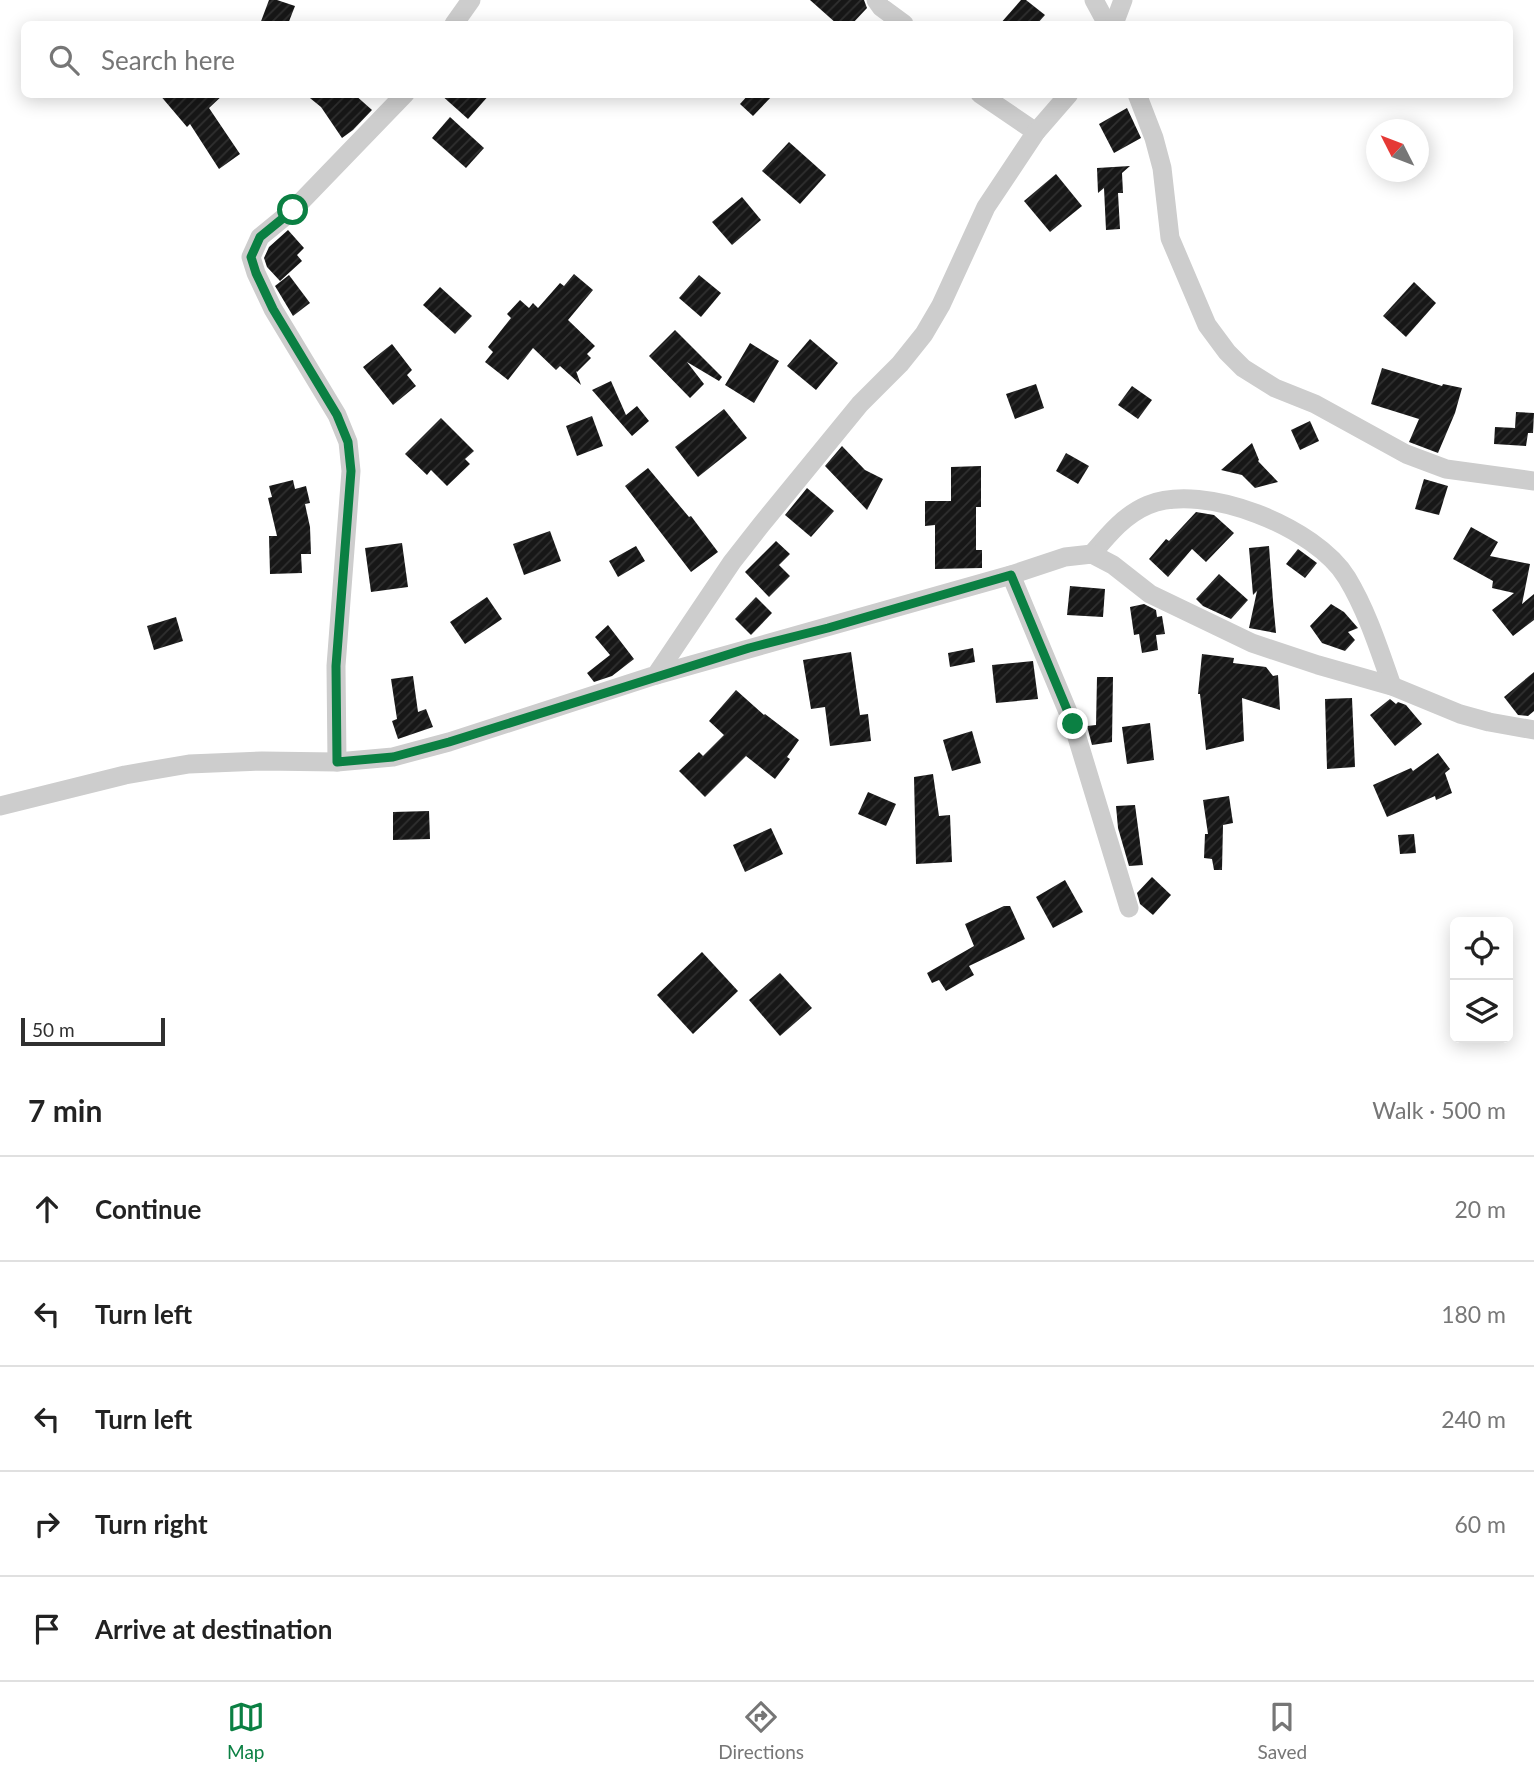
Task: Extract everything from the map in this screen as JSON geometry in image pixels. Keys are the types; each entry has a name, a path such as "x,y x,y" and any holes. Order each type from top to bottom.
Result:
{"street":[{"path":"456,21 471,0"},
{"path":"876,0 900,21"},
{"path":"1094,0 1105,21"},
{"path":"1115,21 1123,0"},
{"path":"337,762 336,666 351,471 348,442 337,415 273,309 251,257 260,237 293,210 401,98"},
{"path":"986,98 1035,132"},
{"path":"656,675 732,562 761,525 860,404 900,364 924,334 941,305 986,206 1035,132 1065,98"},
{"path":"1139,98 1154,138 1161,168 1170,238 1207,326 1243,368 1275,388 1315,404 1406,454 1446,469 1534,481"},
{"path":"1092,554 1115,526 1147,505 1174,498 1249,510 1297,531 1327,553 1346,577 1372,629 1392,686"},
{"path":"0,806 125,775 189,764 337,762 393,757 449,742 656,675 1011,575 1065,557 1092,554 1113,565 1150,594 1252,643 1392,686 1460,714 1534,730"},
{"path":"1011,575 1073,724 1129,908"}],"building":[{"path":"269,0 295,6 289,21 261,21"},
{"path":"810,0 864,0 867,8 855,21 834,21"},
{"path":"1021,0 1026,0 1045,15 1040,21 1003,21"},
{"path":"162,98 220,98 209,108 240,154 219,169 190,124 187,127"},
{"path":"310,98 358,98 372,110 342,138 321,107"},
{"path":"444,98 486,98 468,119"},
{"path":"745,98 770,98 753,116 740,104"},
{"path":"1127,108 1141,138 1114,153 1099,124"},
{"path":"450,117 484,148 466,168 432,138"},
{"path":"789,142 826,175 800,204 762,171"},
{"path":"1130,166 1122,173 1123,193 1118,193 1120,229 1106,230 1104,188 1098,193 1097,168"},
{"path":"1056,174 1082,206 1050,232 1024,201"},
{"path":"742,197 761,220 732,245 712,222"},
{"path":"288,230 304,248 297,255 302,261 280,281 267,267 264,258 269,247"},
{"path":"574,274 593,290 568,320 595,346 587,354 591,358 576,371 581,385 560,366 556,370 533,348 508,380 485,362 493,352 488,347 511,318 507,314 520,300 529,308 533,303 538,308 560,283 564,286"},
{"path":"289,275 310,303 293,316 275,286"},
{"path":"699,275 721,293 701,317 679,298"},
{"path":"1414,282 1436,303 1406,337 1383,316"},
{"path":"440,287 472,316 455,334 423,305"},
{"path":"675,330 722,377 719,381 687,362 704,384 690,398 649,356"},
{"path":"810,339 838,363 816,390 787,366"},
{"path":"750,343 779,361 754,403 725,385"},
{"path":"392,344 412,370 407,375 416,386 393,405 363,367"},
{"path":"1382,368 1442,386 1462,388 1438,453 1409,442 1419,419 1371,404"},
{"path":"611,381 626,415 637,406 649,421 632,436 592,390"},
{"path":"1036,384 1044,408 1015,419 1006,394"},
{"path":"1132,386 1152,400 1138,419 1118,405"},
{"path":"724,409 747,438 698,477 675,447"},
{"path":"1516,412 1534,413 1533,433 1528,433 1526,446 1494,444 1495,427 1515,428"},
{"path":"592,416 603,446 577,456 566,426"},
{"path":"441,418 474,451 465,459 470,464 447,486 431,470 427,475 405,454"},
{"path":"1310,421 1319,441 1300,450 1291,430"},
{"path":"1252,443 1258,461 1278,482 1255,488 1242,475 1221,470"},
{"path":"842,446 865,470 883,479 867,510 825,466"},
{"path":"1066,453 1089,466 1078,484 1056,471"},
{"path":"981,466 981,507 976,507 976,550 982,550 982,568 935,569 935,525 925,526 925,501 951,501 951,467"},
{"path":"648,468 689,517 691,516 718,552 691,572 625,486"},
{"path":"1424,479 1448,486 1439,515 1415,509"},
{"path":"293,480 295,489 306,486 310,503 305,504 310,527 311,554 301,554 302,573 270,574 269,536 277,536 268,498 272,497 269,486"},
{"path":"807,488 834,511 811,537 785,515"},
{"path":"1196,512 1214,515 1234,533 1206,562 1192,549 1168,577 1149,559 1166,539 1169,541"},
{"path":"1471,527 1498,542 1490,556 1530,564 1522,604 1534,594 1534,620 1513,636 1492,610 1514,593 1492,588 1493,581 1453,559"},
{"path":"550,531 561,561 524,575 513,544"},
{"path":"776,541 790,554 779,565 790,576 769,597 745,572"},
{"path":"402,543 408,587 371,592 365,548"},
{"path":"636,546 645,561 618,577 609,561"},
{"path":"1269,546 1276,633 1249,628 1257,591 1253,595 1249,548"},
{"path":"1298,549 1317,563 1305,578 1286,564"},
{"path":"1219,574 1248,600 1231,619 1203,606 1196,599"},
{"path":"1070,586 1105,589 1103,617 1067,615"},
{"path":"487,597 502,619 465,644 450,622"},
{"path":"756,597 772,613 751,635 735,619"},
{"path":"1144,604 1156,610 1157,617 1162,616 1165,634 1156,635 1158,650 1142,653 1139,634 1134,635 1130,607"},
{"path":"1331,604 1344,612 1358,628 1348,632 1355,640 1345,651 1322,643 1310,626"},
{"path":"176,617 183,641 154,650 147,626"},
{"path":"608,625 634,659 612,676 594,682 587,673 610,655 595,637"},
{"path":"973,648 975,662 950,667 948,653"},
{"path":"851,652 860,715 868,714 871,741 830,746 825,707 811,709 803,660"},
{"path":"1202,654 1234,658 1233,663 1266,667 1273,676 1278,675 1280,710 1242,698 1244,741 1206,750 1198,694"},
{"path":"1033,661 1038,699 996,703 992,665"},
{"path":"1534,672 1534,711 1528,716 1518,715 1504,697"},
{"path":"413,676 418,712 426,709 433,727 398,739 392,721 397,719 391,679"},
{"path":"1097,677 1113,677 1112,742 1092,745 1087,726 1096,725"},
{"path":"736,690 764,715 799,740 787,757 790,759 775,779 746,756 705,797 679,771 699,752 703,756 724,735 709,721"},
{"path":"1352,698 1355,767 1327,769 1325,699"},
{"path":"1390,699 1396,704 1398,702 1406,705 1422,724 1395,746 1370,715"},
{"path":"1150,723 1154,760 1127,764 1122,727"},
{"path":"972,731 981,763 952,771 943,740"},
{"path":"1438,753 1450,769 1445,773 1452,793 1436,800 1435,796 1387,817 1373,785 1411,768 1413,771"},
{"path":"933,774 939,816 950,815 952,862 916,864 914,777"},
{"path":"868,792 896,804 886,826 858,814"},
{"path":"1229,796 1233,823 1223,825 1222,870 1214,870 1212,859 1204,858 1205,834 1208,834 1203,800"},
{"path":"1135,805 1143,865 1129,866 1118,828 1116,806"},
{"path":"429,811 430,839 393,840 393,812"},
{"path":"771,828 783,854 745,872 733,845"},
{"path":"1414,834 1416,853 1400,854 1398,835"},
{"path":"1152,877 1171,895 1153,915 1140,904 1137,893"},
{"path":"1065,880 1083,912 1053,928 1036,897"},
{"path":"1004,906 1010,906 1025,939 969,966 974,975 946,991 939,980 932,983 927,973 974,946 965,924"},
{"path":"702,952 738,991 693,1034 657,995"},
{"path":"780,973 812,1008 780,1036 749,1000"}],"route":[{"path":"293,210 260,237 251,257 273,309 337,415 348,442 351,471 336,666 337,762 393,757 449,742 656,675 1011,575 1073,724"}]}
